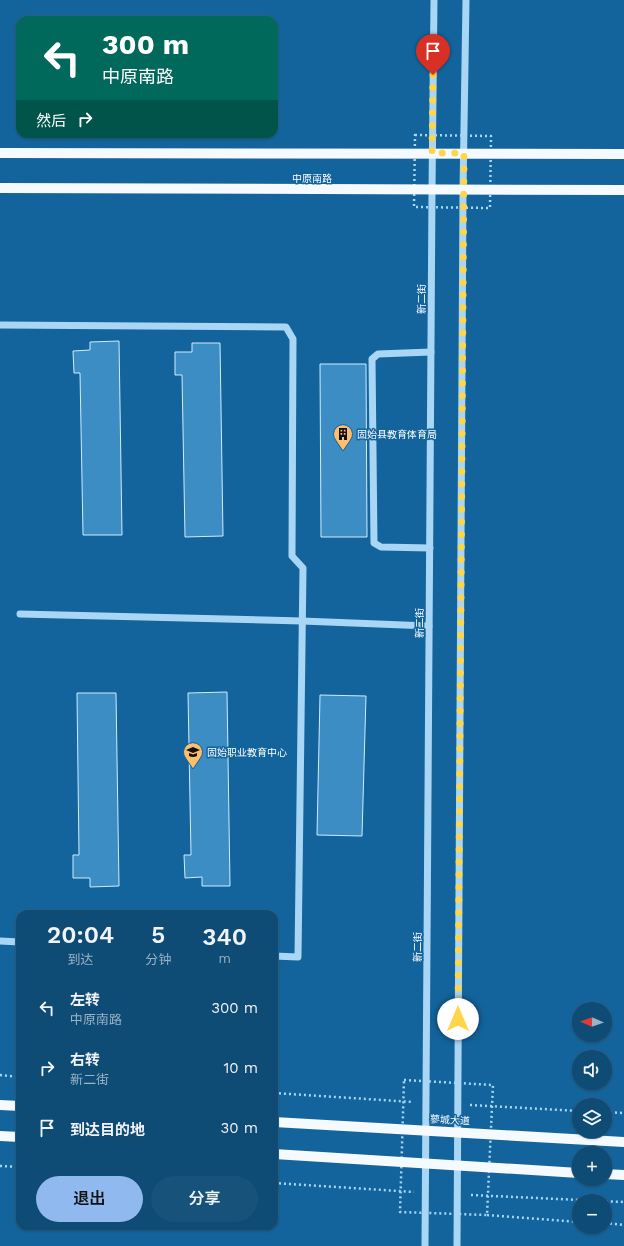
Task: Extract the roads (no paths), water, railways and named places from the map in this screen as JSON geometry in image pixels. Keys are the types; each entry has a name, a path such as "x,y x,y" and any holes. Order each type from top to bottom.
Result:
{"main road":[{"path":"0,153 624,154"},
{"name":"中原南路","path":"0,188 463,191 624,190"},
{"path":"0,1105 16,1106"},
{"name":"蓼城大道","path":"278,1122 624,1142"},
{"path":"0,1136 16,1137"},
{"path":"278,1154 572,1173"},
{"path":"612,1174 624,1175"}],"street":[{"name":"新二街","path":"425,1246 434,0"},
{"path":"456,1246 458,1166 463,191 466,0"},
{"path":"0,325 286,327 293,339 292,556 303,568 298,958 278,956"},
{"path":"430,548 381,547 374,543 372,359 378,354 431,352"},
{"path":"20,614 302,621 429,626"},
{"path":"0,941 16,942"}],"place":[{"name":"固始县教育体育局","path":"343,451"},
{"name":"固始职业教育中心","path":"193,769"}]}
